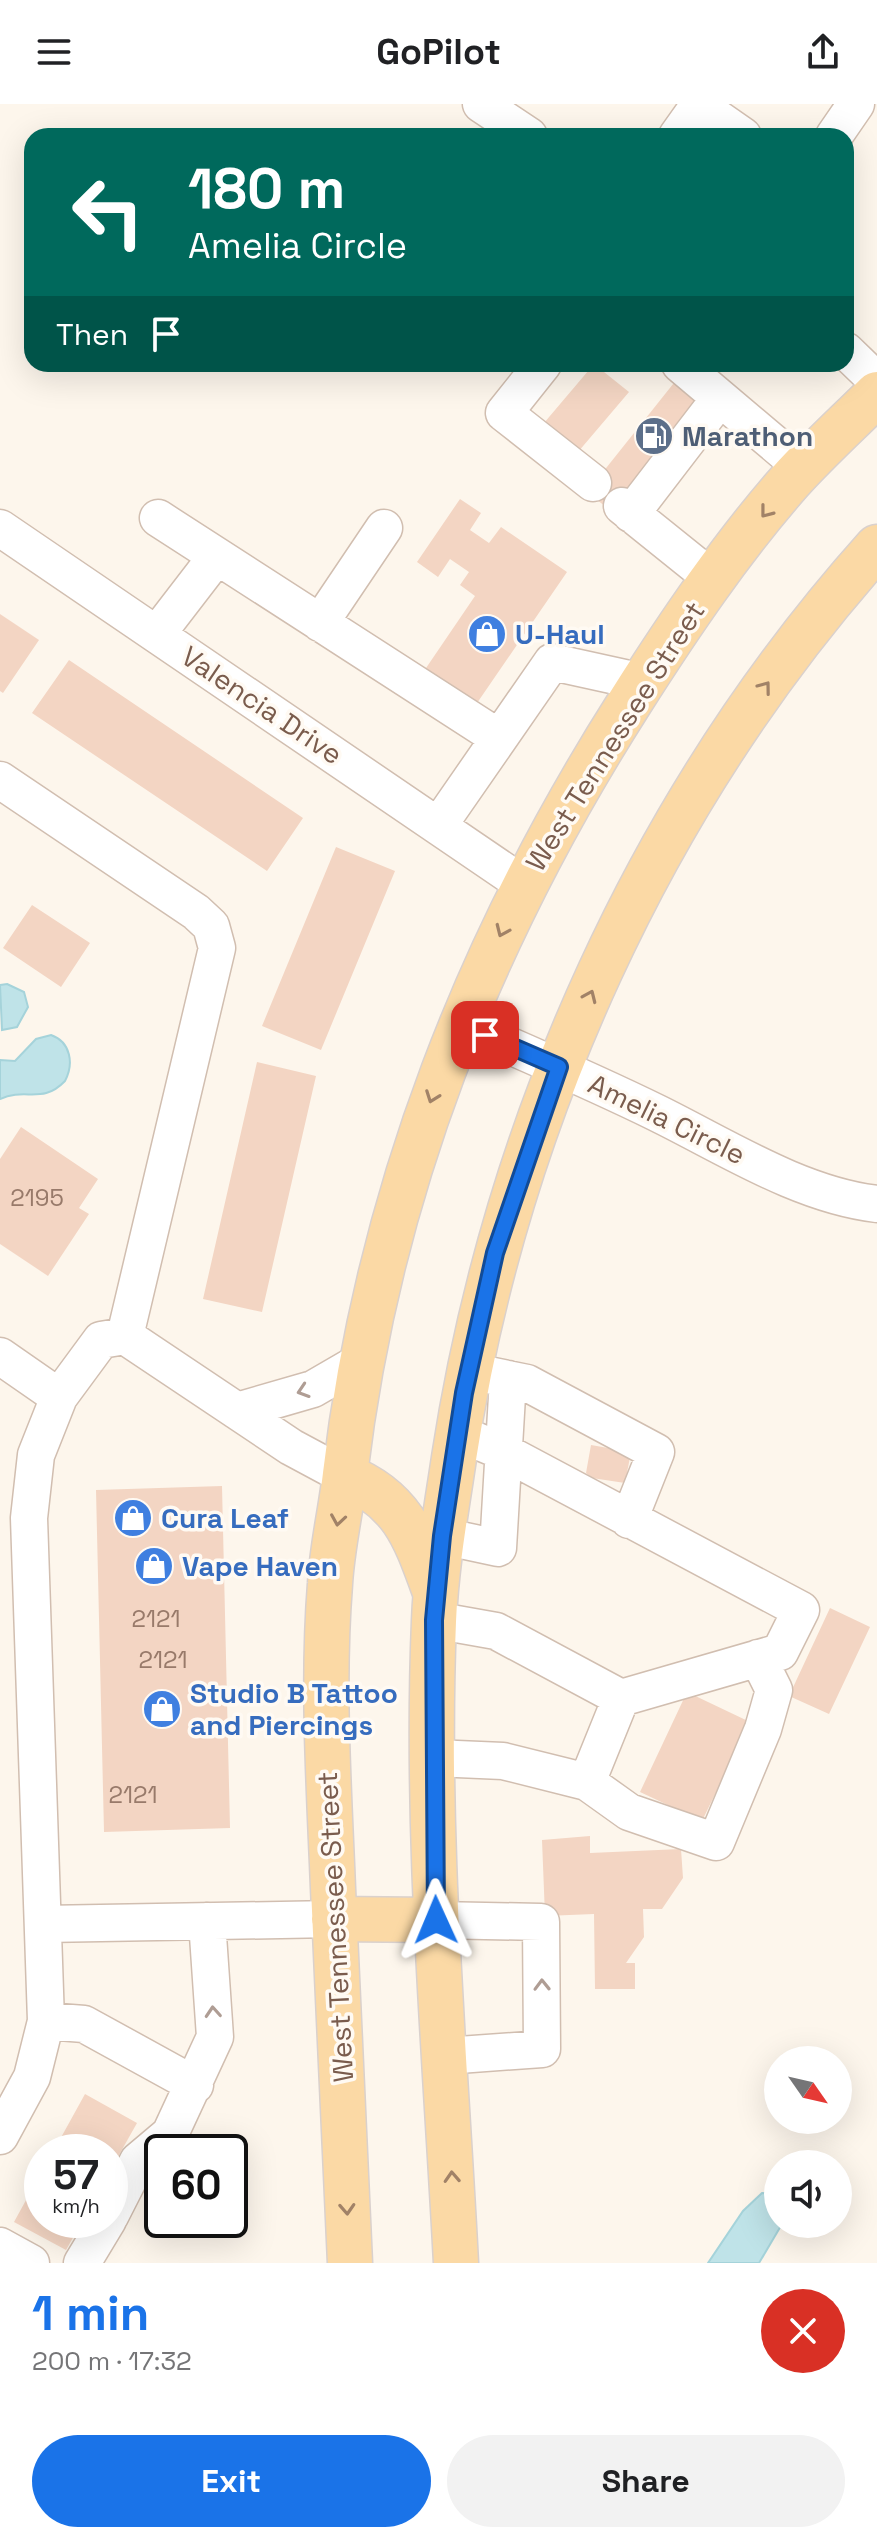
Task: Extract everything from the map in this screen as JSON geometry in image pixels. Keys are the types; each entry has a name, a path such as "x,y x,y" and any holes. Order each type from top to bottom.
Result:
{"main road":[{"name":"West Tennessee Street","path":"350,2263 326,1728 330,1585 351,1416 392,1232 429,1106 460,1024 523,884 586,772 671,635 803,468 877,394"},
{"path":"456,2263 436,1920 435,1607 458,1433 488,1375 495,1253 559,1067 625,918 726,740 827,603 877,547"},
{"path":"345,1476 391,1501 421,1553 435,1607"},
{"path":"334,1919 436,1920"}],"street":[{"path":"481,104 517,128"},
{"path":"682,128 698,104 732,128"},
{"path":"840,128 856,104"},
{"path":"854,359 877,381"},
{"path":"537,372 504,413 593,483"},
{"path":"689,372 803,468"},
{"path":"714,580 626,510 720,398"},
{"path":"158,518 499,738"},
{"name":"Valencia Drive","path":"0,528 523,884"},
{"path":"320,623 384,528"},
{"path":"157,634 217,556"},
{"path":"439,825 552,662 643,682"},
{"path":"0,780 196,912 211,926 217,948 125,1336"},
{"name":"Amelia Circle","path":"460,1024 559,1067 784,1175 846,1200 877,1204"},
{"path":"0,2136 32,2077 46,2021 44,1924 14,1507 59,1397 101,1340 125,1336 291,1447 345,1476"},
{"path":"0,1356 59,1397"},
{"path":"237,1411 313,1389 363,1360"},
{"path":"442,1536 498,1548 506,1453 488,1375 527,1383 656,1452 629,1520"},
{"path":"435,1607 496,1631 621,1698 780,1652 801,1610 506,1453 458,1433"},
{"path":"434,1758 503,1761 587,1782 629,1812 716,1842 763,1729 774,1690 758,1658"},
{"path":"587,1782 621,1698"},
{"path":"44,1924 334,1919"},
{"path":"436,1920 541,1922 542,2049 445,2056"},
{"path":"128,2181 138,2161 170,2134 215,2037 207,1921"},
{"path":"46,2021 84,2024 195,2085"},
{"path":"82,2263 97,2238"},
{"path":"0,2246 31,2263"}],"water":[{"path":"7,984 24,992 28,1007 17,1027 2,1030 0,985"},
{"path":"51,1035 63,1043 69,1054 65,1081 49,1092 18,1094 0,1099 0,1060 15,1061 36,1039"},
{"path":"764,2193 764,2238 774,2238 759,2263 708,2263 743,2211"}],"building":[{"path":"587,372 604,372 629,392 578,452 544,423"},
{"name":"Marathon","path":"683,372 706,372 722,380 615,514 587,492"},
{"name":"U-Haul","path":"460,499 481,513 470,530 489,543 501,527 567,572 475,706 424,671 475,596 460,585 469,572 450,559 438,577 417,562"},
{"path":"0,614 39,640 3,693 0,691"},
{"path":"69,660 303,818 267,871 32,713"},
{"path":"336,847 395,871 321,1050 262,1026"},
{"path":"32,905 90,943 61,987 3,948"},
{"path":"257,1062 316,1076 262,1312 203,1299"},
{"path":"21,1127 98,1179 79,1208 89,1214 48,1276 0,1244 0,1159"},
{"path":"591,1445 631,1452 625,1483 592,1478 586,1473"},
{"path":"222,1486 230,1828 104,1832 96,1490"},
{"path":"830,1608 870,1627 829,1714 789,1696"},
{"path":"687,1692 750,1722 702,1821 640,1792"},
{"path":"590,1836 590,1853 681,1849 683,1878 662,1909 643,1909 644,1937 626,1963 635,1963 635,1989 595,1989 594,1914 545,1916 542,1840"},
{"path":"85,2094 137,2123 128,2139 128,2134 63,2134"},
{"path":"24,2204 24,2227 14,2222"},
{"path":"44,2238 73,2238 66,2250"}],"place":[{"name":"Marathon","path":"654,436"},
{"name":"U-Haul","path":"487,634"},
{"name":"Cura Leaf","path":"133,1518"},
{"name":"Vape Haven","path":"154,1566"},
{"name":"Studio B Tattoo and Piercings","path":"162,1709"}],"route":[{"path":"436,1920 434,1620 442,1536 464,1393 495,1253 559,1067 485,1035"}]}
